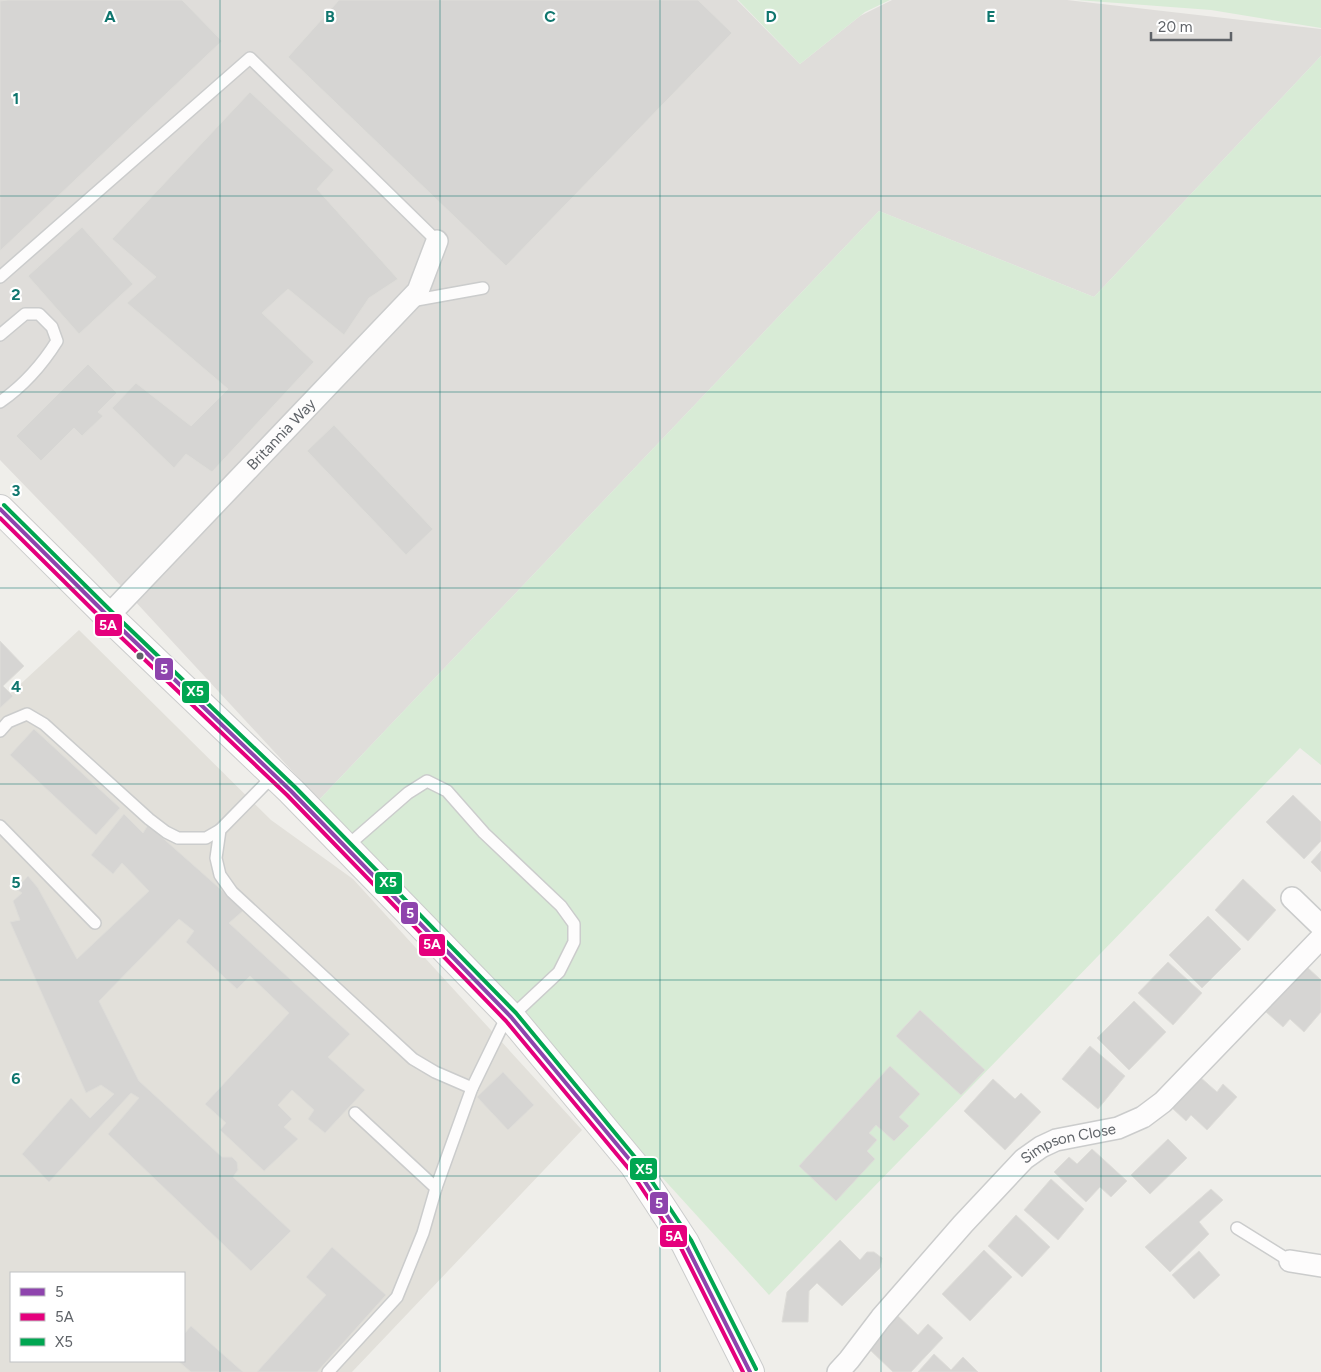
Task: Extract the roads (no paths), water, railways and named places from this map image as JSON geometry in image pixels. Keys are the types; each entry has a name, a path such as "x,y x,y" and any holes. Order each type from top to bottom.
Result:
{"street":[{"name":"Britannia Way","path":"108,616 418,290 437,241"},
{"path":"0,508 108,616 274,775 510,1016 634,1165 685,1243 750,1372"},
{"path":"1292,898 1321,926"},
{"name":"Simpson Close","path":"838,1372 881,1318 962,1224 1024,1159 1041,1147 1056,1140 1118,1128 1143,1117 1163,1102 1321,938"},
{"path":"1290,1261 1321,1266"}],"lane":[{"path":"0,277 250,58 437,241"},
{"path":"407,302 483,288"},
{"path":"0,335 24,314 39,314 52,327 57,341 46,359 15,392 0,402"},
{"path":"0,731 8,722 27,714 44,724 149,820 178,838 206,838 220,830 274,775"},
{"path":"328,1372 397,1297 423,1233 436,1188 472,1088 510,1016 559,972 574,942 574,924 560,906 484,833 447,791 427,781 408,793 346,847"},
{"path":"0,826 95,923"},
{"path":"220,830 216,858 220,875 232,892 413,1059 435,1072 472,1088"},
{"path":"355,1114 436,1188"},
{"path":"1237,1228 1290,1261"}]}
